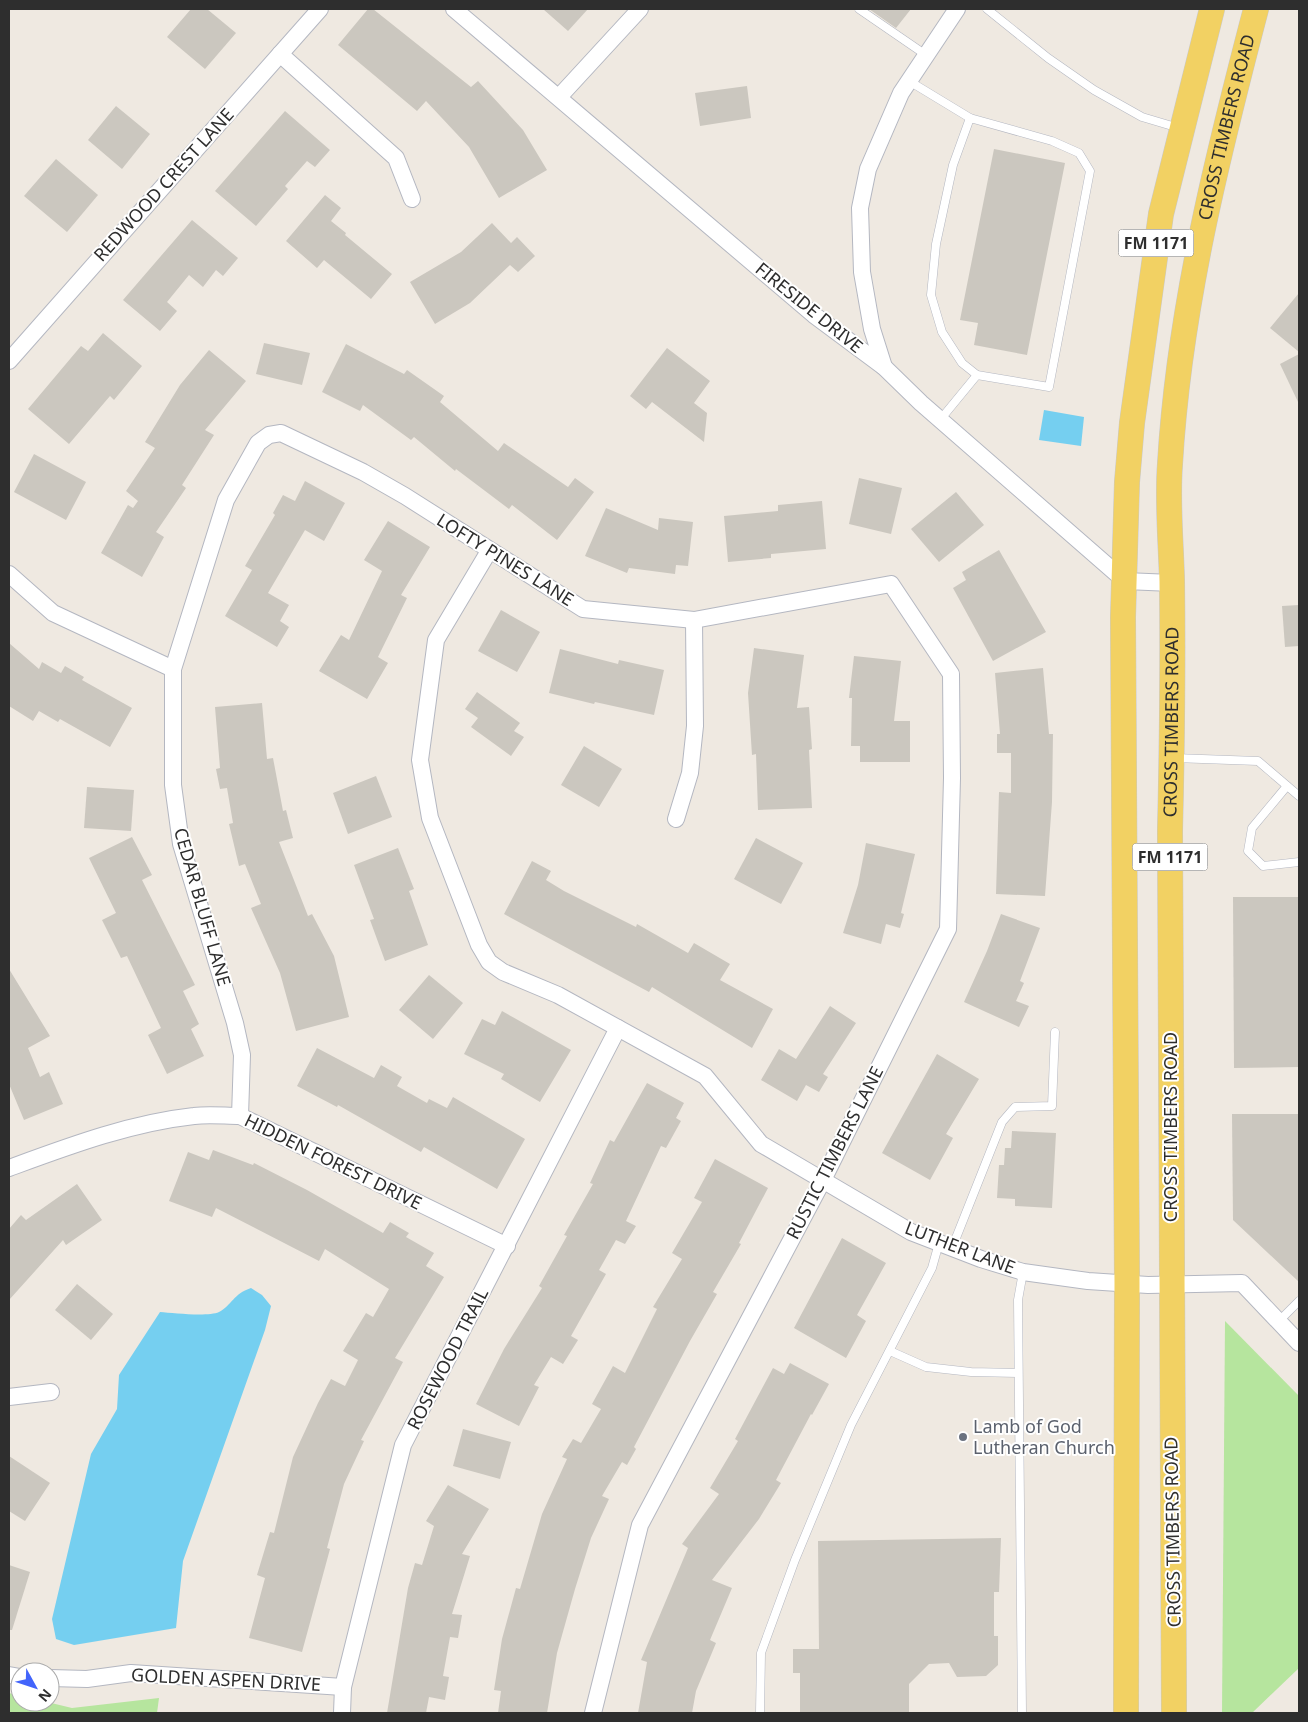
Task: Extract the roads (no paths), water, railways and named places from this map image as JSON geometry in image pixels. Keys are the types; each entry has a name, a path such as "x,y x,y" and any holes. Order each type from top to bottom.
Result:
{"main road":[{"name":"FM 1171","path":"1126,1713 1127,1283 1123,765 1125,581 1132,422 1160,214 1212,9"},
{"name":"CROSS TIMBERS ROAD","path":"1174,1713 1171,1285 1170,831 1172,583 1170,465 1185,330 1216,162 1256,9"}],"street":[{"name":"REDWOOD CREST LANE","path":"9,361 320,9"},
{"name":"FIRESIDE DRIVE","path":"454,9 814,315 884,367 940,420 1125,581"},
{"path":"559,97 640,9"},
{"path":"884,367 872,329 862,272 860,208 868,169 901,92 957,9"},
{"path":"280,54 396,158 412,199"},
{"name":"LOFTY PINES LANE","path":"258,444 269,435 281,433 363,472 405,496 488,551 583,609 694,620 891,584"},
{"name":"CEDAR BLUFF LANE","path":"240,1116 242,1055 235,1023 181,844 173,785 173,669 226,500 258,444"},
{"name":"LUTHER LANE","path":"488,551 436,640 420,760 430,818 479,945 489,962 503,972 558,995 706,1076 761,1144 911,1232 1023,1272 1088,1282 1171,1285 1242,1283 1299,1343"},
{"path":"9,574 53,613 173,669"},
{"path":"1125,581 1172,583"},
{"name":"RUSTIC TIMBERS LANE","path":"593,1713 640,1525 823,1180 948,929 952,778 951,674 891,584"},
{"path":"676,820 690,773 695,726 694,620"},
{"name":"ROSEWOOD TRAIL","path":"342,1713 343,1687 403,1445 618,1028"},
{"name":"HIDDEN FOREST DRIVE","path":"9,1168 89,1138 141,1126 195,1116 240,1116 507,1246"},
{"path":"9,1397 51,1392"},
{"name":"GOLDEN ASPEN DRIVE","path":"60,1678 87,1679 131,1673 343,1687"}],"lane":[{"path":"859,9 926,55"},
{"path":"987,9 1048,58 1094,90 1142,117 1181,128"},
{"path":"909,81 970,118 1052,140 1079,153 1090,171 1049,387 977,375 962,362 942,332 931,295 936,244 953,165 970,118"},
{"path":"940,420 977,375"},
{"path":"1172,758 1258,761 1299,796"},
{"path":"1287,786 1252,828 1248,851 1263,866 1299,862"},
{"path":"760,1713 761,1653 795,1560 851,1425 945,1245 1002,1122 1015,1107 1052,1106 1055,1032"},
{"path":"1022,1713 1018,1300 1023,1272"},
{"path":"1278,1322 1299,1301"},
{"path":"890,1352 926,1367 971,1372 1018,1373"}],"water":[{"path":"1044,410 1084,417 1081,446 1039,440"},
{"path":"251,1288 262,1295 271,1306 265,1330 183,1561 176,1628 74,1645 56,1639 52,1619 91,1454 117,1409 119,1375 160,1312 207,1314 219,1312 240,1293"}],"place":[{"name":"Lamb of God Lutheran Church","path":"963,1437"}]}
